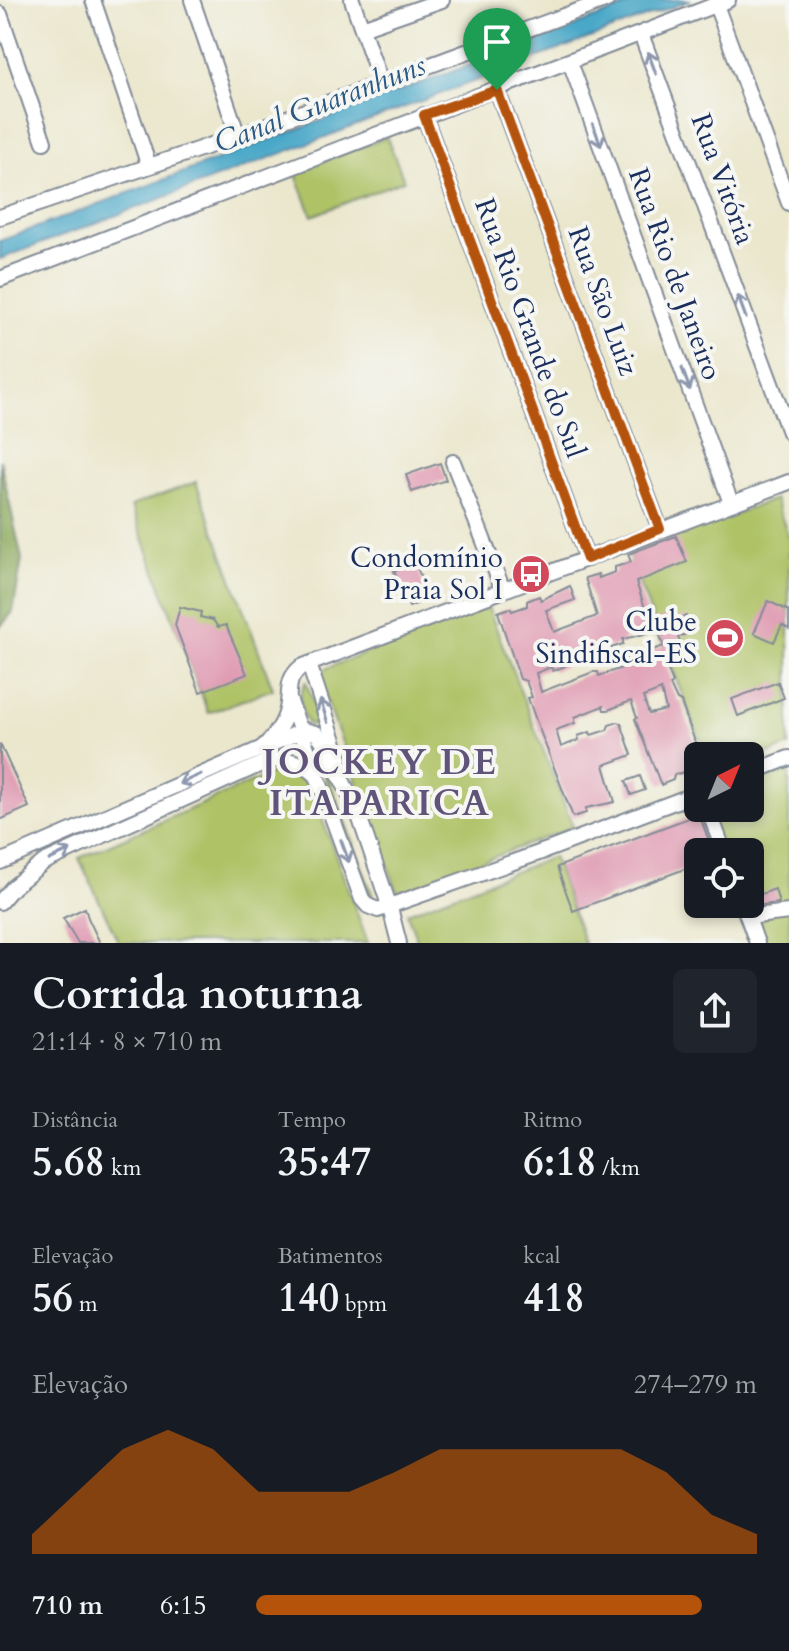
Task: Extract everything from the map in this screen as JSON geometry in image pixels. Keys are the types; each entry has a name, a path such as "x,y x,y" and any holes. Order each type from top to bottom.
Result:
{"street":[{"path":"93,0 149,166"},
{"path":"192,0 238,136"},
{"path":"352,0 381,83"},
{"path":"362,28 442,0"},
{"path":"0,217 238,136 607,0"},
{"path":"0,279 722,2 789,203"},
{"path":"0,14 44,142"},
{"name":"Rua Vitória","path":"641,34 789,432"},
{"name":"Rua Rio de Janeiro","path":"570,62 731,503"},
{"name":"Rua São Luiz","path":"497,90 660,529"},
{"name":"Rua Rio Grande do Sul","path":"424,115 587,559"},
{"path":"453,462 503,590"},
{"path":"684,798 378,910 362,899 289,699 290,678 309,664 789,482"},
{"path":"309,664 399,943"},
{"path":"262,748 281,726 289,699"},
{"path":"0,862 301,731 312,731 322,740 357,810"},
{"path":"764,768 789,758"},
{"path":"0,902 44,862 268,761 293,761 307,767 318,778"},
{"path":"764,911 789,912"},
{"path":"748,918 757,943"}],"green space":[{"path":"387,137 404,180 312,216 295,172"},
{"path":"0,460 22,559 13,612 0,627"},
{"path":"196,482 273,689 208,713 131,506"},
{"name":"Clube Sindifiscal-ES","path":"775,499 789,538 789,746 764,755 764,742 701,742 628,554"},
{"path":"488,607 573,827 398,893 316,672"},
{"path":"306,682 321,722 320,728 307,723 303,712 300,698"},
{"path":"311,740 316,744 374,899 369,896"},
{"path":"789,768 789,943 749,943 739,918 764,918 764,838 710,838 704,822 764,822 764,778"},
{"path":"281,769 298,773 310,786 368,943 119,943 79,858"},
{"path":"553,857 584,943 418,943 407,913"}],"water":[{"path":"643,0 691,0 0,259 0,241"}],"building":[{"path":"440,463 446,480 412,492 406,475"},
{"path":"676,536 687,562 636,582 650,622 669,615 672,622 686,616 692,632 678,637 683,650 663,657 673,683 670,685 681,702 695,742 684,742 684,772 661,785 631,701 608,710 604,710 603,706 575,717 575,723 556,730 561,747 579,740 578,736 607,730 609,725 618,722 632,755 604,765 615,802 586,808 586,813 573,817 528,698 532,697 526,681 520,679 498,612 527,606 527,601 539,596 541,600 570,586 575,600 546,610 554,632 597,616 585,578 598,574 599,578 615,572 615,567 631,562 628,554","holes":["658,631 664,646 626,660 627,666 599,676 598,672 593,672 541,692 536,673 551,667 553,671 565,666 563,663 592,656 594,651 609,645 611,648 623,644 623,639","661,690 666,710 649,714 643,697"]},
{"path":"415,562 429,599 409,607 394,571"},
{"path":"768,601 789,611 789,629 782,625 774,642 754,633"},
{"path":"180,607 201,612 200,617 213,620 218,627 226,625 247,674 200,692 175,625"},
{"path":"778,682 784,698 738,716 732,699"},
{"path":"0,744 29,807 0,820"},
{"path":"640,776 645,790 631,795 626,781"},
{"path":"684,820 702,822 708,838 684,838 684,869 573,911 557,867"},
{"path":"775,889 779,903 764,905 764,893"},
{"path":"85,908 100,943 78,943 63,918"}],"place":[{"name":"Condomínio Praia Sol I","path":"531,574"},
{"name":"Clube Sindifiscal-ES","path":"725,638"}],"district":[{"name":"JOCKEY DE ITAPARICA","path":"380,782"}],"route":[{"path":"497,90 660,529 587,559 424,115 497,90"}],"water label":[{"name":"Canal Guaranhuns","path":"320,104"}]}
